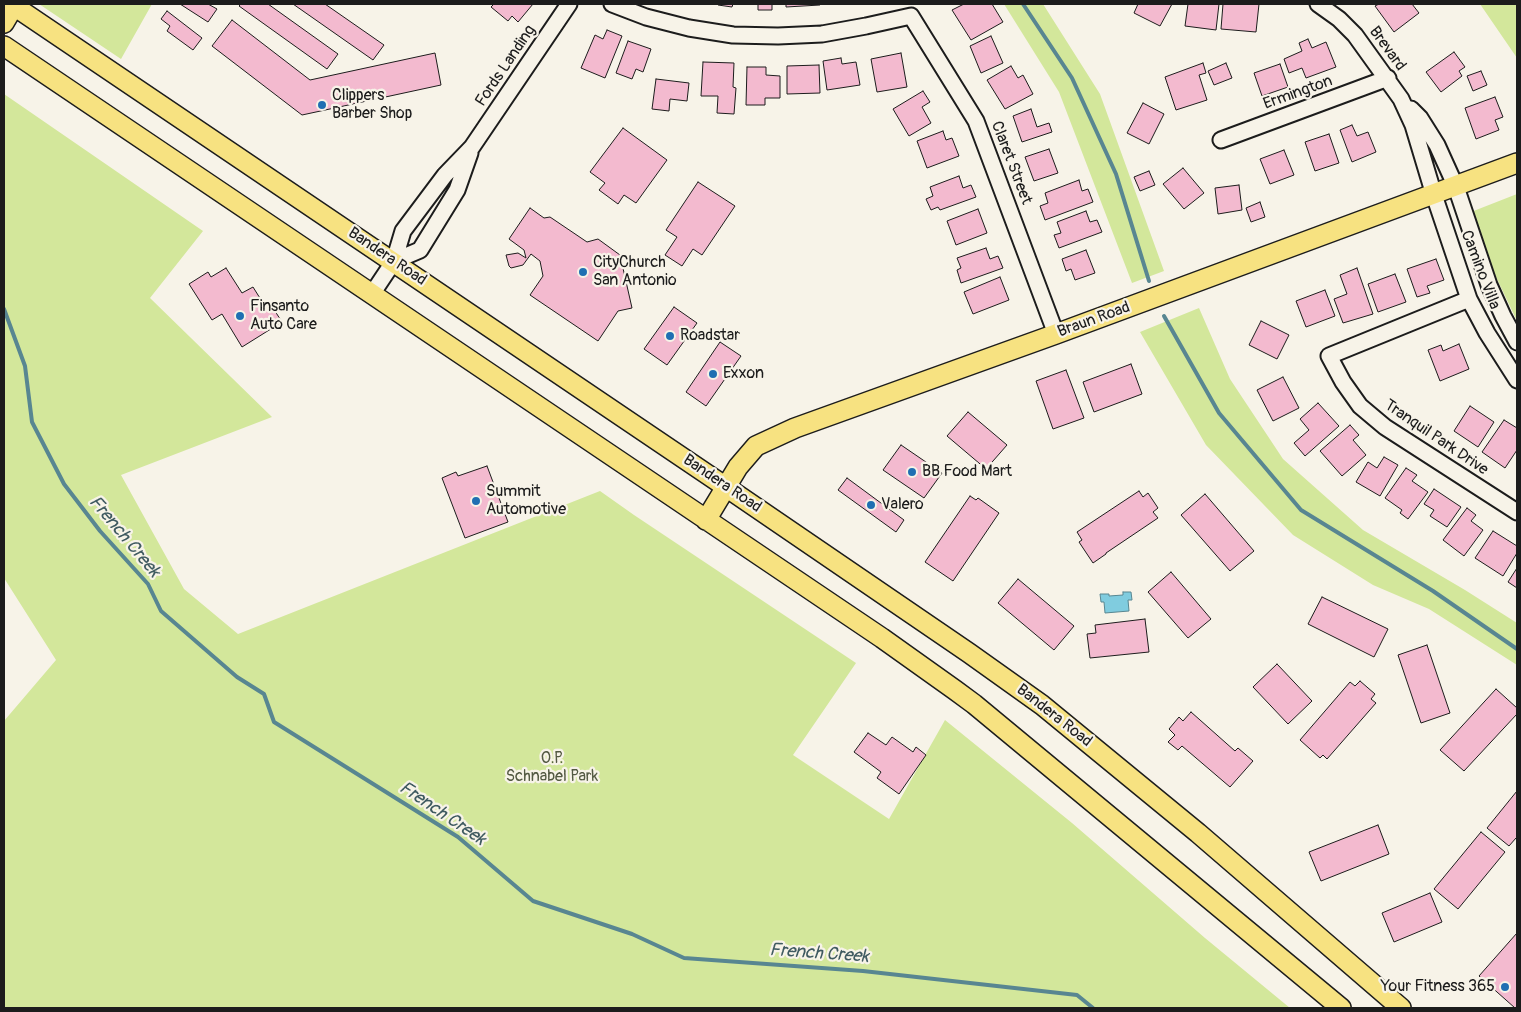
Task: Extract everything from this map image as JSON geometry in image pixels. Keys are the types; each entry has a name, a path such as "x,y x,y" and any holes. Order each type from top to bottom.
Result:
{"main road":[{"path":"4,23 13,5"},
{"name":"Bandera Road","path":"13,5 394,261 969,653 1042,705 1198,833 1401,1008"},
{"path":"4,46 882,638 974,704 1341,1008"},
{"name":"Braun Road","path":"706,520 738,467 756,446 789,431 1517,164"}],"street":[{"name":"Fords Landing","path":"372,294 394,261 403,232 445,175 472,147 569,4"},
{"name":"Claret Street","path":"612,4 646,17 689,28 733,34 778,36 822,34 910,16 976,121 1056,334"},
{"name":"Brevard","path":"1318,4 1339,19 1355,35 1388,78 1401,99 1413,125 1434,195"},
{"name":"Ermington","path":"1221,140 1388,78"},
{"name":"Brevard","path":"1401,99 1420,118 1437,145 1456,187"},
{"name":"Fords Landing","path":"394,261 420,250 457,190 472,147"},
{"name":"Camino Villa","path":"1456,187 1489,285 1517,342"},
{"name":"Camino Villa","path":"1434,195 1469,299 1486,333 1517,380"},
{"name":"Tranquil Park Drive","path":"1469,299 1329,356 1360,406 1385,427 1517,512"}],"green space":[{"path":"39,4 152,4 121,59"},
{"path":"1004,4 1043,4 1100,94 1164,271 1132,283 1059,92"},
{"path":"1480,4 1517,4 1517,58"},
{"name":"O.P. Schnabel Park","path":"4,94 203,231 150,298 272,417 121,475 184,589 238,634 600,491 856,663 793,755 889,819 945,720 1072,823 1205,938 1290,1008 4,1008 4,721 56,660 4,578"},
{"path":"1517,194 1517,321 1496,277 1471,212"},
{"path":"1199,308 1230,379 1283,459 1363,530 1517,623 1517,665 1429,609 1373,585 1293,535 1206,445 1140,332"}],"water":[{"path":"1123,592 1131,592 1132,600 1128,600 1129,611 1105,613 1104,602 1101,602 1100,594 1109,594 1109,596 1123,595"}],"building":[{"path":"180,4 208,4 217,9 208,22"},
{"path":"241,4 268,4 338,54 327,69 239,6"},
{"path":"293,4 325,4 384,45 373,60"},
{"path":"494,4 533,4 518,22 512,16 508,21 491,7"},
{"path":"718,4 733,4 732,7"},
{"path":"758,4 772,4 772,10 758,10"},
{"path":"786,4 820,4 820,5 786,7"},
{"path":"964,4 992,4 1003,22 971,40 952,10"},
{"path":"1138,4 1172,4 1160,26 1134,13"},
{"path":"1188,4 1219,4 1216,30 1185,26"},
{"path":"1223,4 1259,4 1256,32 1221,29"},
{"path":"1379,4 1412,4 1419,13 1394,32 1375,6"},
{"path":"167,11 202,38 193,50 167,31 170,26 161,19"},
{"path":"232,20 310,80 435,53 441,85 302,115 212,46"},
{"path":"607,30 622,36 605,78 581,68 595,35 603,39"},
{"path":"991,36 1003,63 981,73 970,46"},
{"path":"1308,39 1312,48 1326,42 1336,67 1306,78 1302,68 1289,73 1284,59 1302,51 1299,43"},
{"path":"628,41 651,49 643,72 636,69 632,79 616,73"},
{"path":"1454,52 1465,67 1459,71 1462,76 1441,92 1426,72"},
{"path":"901,53 907,87 877,92 871,59"},
{"path":"841,58 842,64 856,62 860,85 827,90 823,61"},
{"path":"703,62 734,63 733,87 736,88 734,114 717,113 718,96 701,96"},
{"path":"1203,63 1206,73 1199,75 1207,100 1176,110 1165,77"},
{"path":"1226,63 1232,78 1214,85 1208,71"},
{"path":"1280,64 1288,87 1262,96 1254,73"},
{"path":"819,65 820,93 787,94 787,66"},
{"path":"1011,66 1018,78 1023,75 1033,94 1005,109 987,80"},
{"path":"747,67 766,67 766,75 780,76 780,98 765,98 765,105 746,105"},
{"path":"1481,71 1487,85 1473,91 1467,76"},
{"path":"656,79 689,83 687,101 670,99 669,111 652,109"},
{"path":"923,91 930,102 922,107 931,123 909,136 893,109"},
{"path":"1495,97 1503,117 1495,120 1499,130 1476,139 1465,108"},
{"path":"1143,103 1164,114 1149,144 1127,133"},
{"path":"1031,109 1037,127 1049,123 1052,132 1022,142 1013,116"},
{"path":"1352,125 1357,136 1368,132 1376,152 1352,162 1340,130"},
{"path":"623,128 667,160 636,203 624,195 618,204 599,190 605,183 590,172"},
{"path":"943,131 946,140 952,138 959,156 927,168 917,141"},
{"path":"1329,134 1339,163 1315,171 1305,142"},
{"path":"1049,149 1058,173 1034,181 1025,157"},
{"path":"1284,150 1294,175 1270,184 1260,159"},
{"path":"1183,168 1204,193 1184,209 1163,184"},
{"path":"1149,171 1155,185 1140,191 1134,177"},
{"path":"959,176 963,188 971,185 976,197 940,210 938,207 931,210 926,199 933,196 930,187"},
{"path":"1079,180 1082,191 1088,189 1093,202 1045,220 1040,206 1048,203 1045,193"},
{"path":"698,182 735,206 702,255 693,249 682,266 665,255 677,237 666,230"},
{"path":"1239,185 1242,210 1218,214 1215,188"},
{"path":"1260,202 1265,217 1251,222 1246,208"},
{"name":"CityChurch San Antonio","path":"530,208 544,218 550,217 587,242 598,239 620,255 632,308 618,311 598,341 530,295 543,276 540,261 531,254 523,265 511,268 509,266 506,255 518,253 526,258 524,250 509,239"},
{"path":"978,209 987,233 956,245 947,221"},
{"path":"1086,211 1090,222 1097,220 1102,232 1059,248 1054,235 1061,233 1057,222"},
{"path":"986,248 990,259 998,256 1003,268 961,283 957,270 961,268 957,258"},
{"path":"1086,250 1095,273 1075,280 1071,269 1066,271 1062,259"},
{"path":"1436,259 1444,280 1427,286 1430,293 1417,297 1407,269"},
{"path":"226,268 242,293 253,287 268,311 273,308 282,322 242,347 222,314 212,320 189,284 208,272 211,277"},
{"path":"1357,268 1373,314 1343,323 1334,299 1347,294 1340,275"},
{"path":"1395,274 1406,302 1378,312 1368,284"},
{"path":"1000,277 1009,300 973,314 964,292"},
{"path":"1325,290 1335,316 1306,327 1296,301"},
{"name":"Roadstar","path":"674,307 697,323 667,365 644,349"},
{"path":"1261,321 1289,335 1277,359 1249,345"},
{"name":"Exxon","path":"720,342 741,356 706,406 686,392"},
{"path":"1459,344 1469,369 1440,381 1428,350 1441,345 1443,351"},
{"path":"1131,364 1142,394 1094,412 1083,382"},
{"path":"1066,370 1084,418 1053,429 1036,381"},
{"path":"1283,377 1299,408 1273,421 1257,390"},
{"path":"1318,403 1339,426 1305,456 1294,443 1309,430 1300,419"},
{"path":"1470,406 1494,422 1478,447 1454,431"},
{"path":"968,412 1007,445 986,469 947,436"},
{"path":"1504,420 1517,428 1517,450 1505,468 1482,452"},
{"path":"1350,425 1359,435 1353,440 1366,455 1342,476 1320,451"},
{"name":"BB Food Mart","path":"901,445 942,473 924,498 883,470"},
{"path":"1384,457 1398,465 1380,496 1356,482 1368,462 1377,468"},
{"path":"487,466 508,522 465,538 442,478 456,472 458,476"},
{"path":"1406,468 1417,475 1412,481 1428,492 1408,519 1400,513 1402,510 1385,498"},
{"name":"Valero","path":"847,478 904,520 896,532 838,490"},
{"path":"1434,489 1461,507 1447,527 1430,516 1434,510 1424,504"},
{"path":"1139,491 1143,497 1148,493 1158,508 1153,512 1158,518 1093,563 1079,542 1082,540 1077,532"},
{"path":"1205,494 1254,551 1230,571 1181,515"},
{"path":"970,496 976,500 978,498 999,513 953,581 925,562"},
{"path":"1467,508 1476,515 1471,521 1483,530 1464,556 1443,540"},
{"path":"1493,531 1517,546 1517,553 1503,576 1475,558"},
{"path":"1517,568 1517,588 1508,582"},
{"path":"1171,572 1211,619 1188,638 1148,592"},
{"path":"1018,579 1074,626 1054,650 998,603"},
{"path":"1322,597 1388,629 1374,657 1308,624"},
{"path":"1145,619 1149,652 1090,658 1087,634 1096,633 1095,625"},
{"path":"1427,645 1450,713 1421,723 1398,655"},
{"path":"1277,664 1312,701 1288,724 1253,687"},
{"path":"1360,681 1375,694 1371,699 1376,703 1327,759 1323,755 1320,758 1300,740 1350,682 1355,686"},
{"path":"1496,689 1517,708 1517,714 1464,771 1440,750"},
{"path":"1191,712 1235,751 1238,748 1253,761 1230,787 1182,746 1178,750 1168,742 1175,735 1169,729 1179,717 1183,721"},
{"path":"868,733 886,745 892,737 913,752 916,747 926,755 899,794 877,778 881,772 854,752"},
{"path":"1517,791 1517,840 1516,838 1509,846 1487,828"},
{"path":"1378,825 1389,854 1321,881 1309,852"},
{"path":"1481,832 1505,852 1458,909 1434,889"},
{"path":"1430,893 1442,922 1394,942 1382,913"},
{"path":"1517,933 1517,1008 1515,1008 1479,976"}],"waterway":[{"path":"1023,4 1072,78 1116,174 1149,281"},
{"name":"French Creek","path":"4,309 25,366 32,422 64,484 100,531 148,584 161,611 237,677 264,694 274,722 458,837 533,901 632,934 684,958 863,971 1077,995 1093,1008"},
{"path":"1164,316 1219,413 1301,510 1433,591 1517,649"}],"place":[{"name":"Clippers Barber Shop","path":"322,105"},
{"name":"CityChurch San Antonio","path":"583,272"},
{"name":"Finsanto Auto Care","path":"240,316"},
{"name":"Roadstar","path":"670,336"},
{"name":"Exxon","path":"713,374"},
{"name":"BB Food Mart","path":"912,472"},
{"name":"Summit Automotive","path":"476,501"},
{"name":"Valero","path":"871,505"},
{"name":"Your Fitness 365","path":"1505,987"}]}
